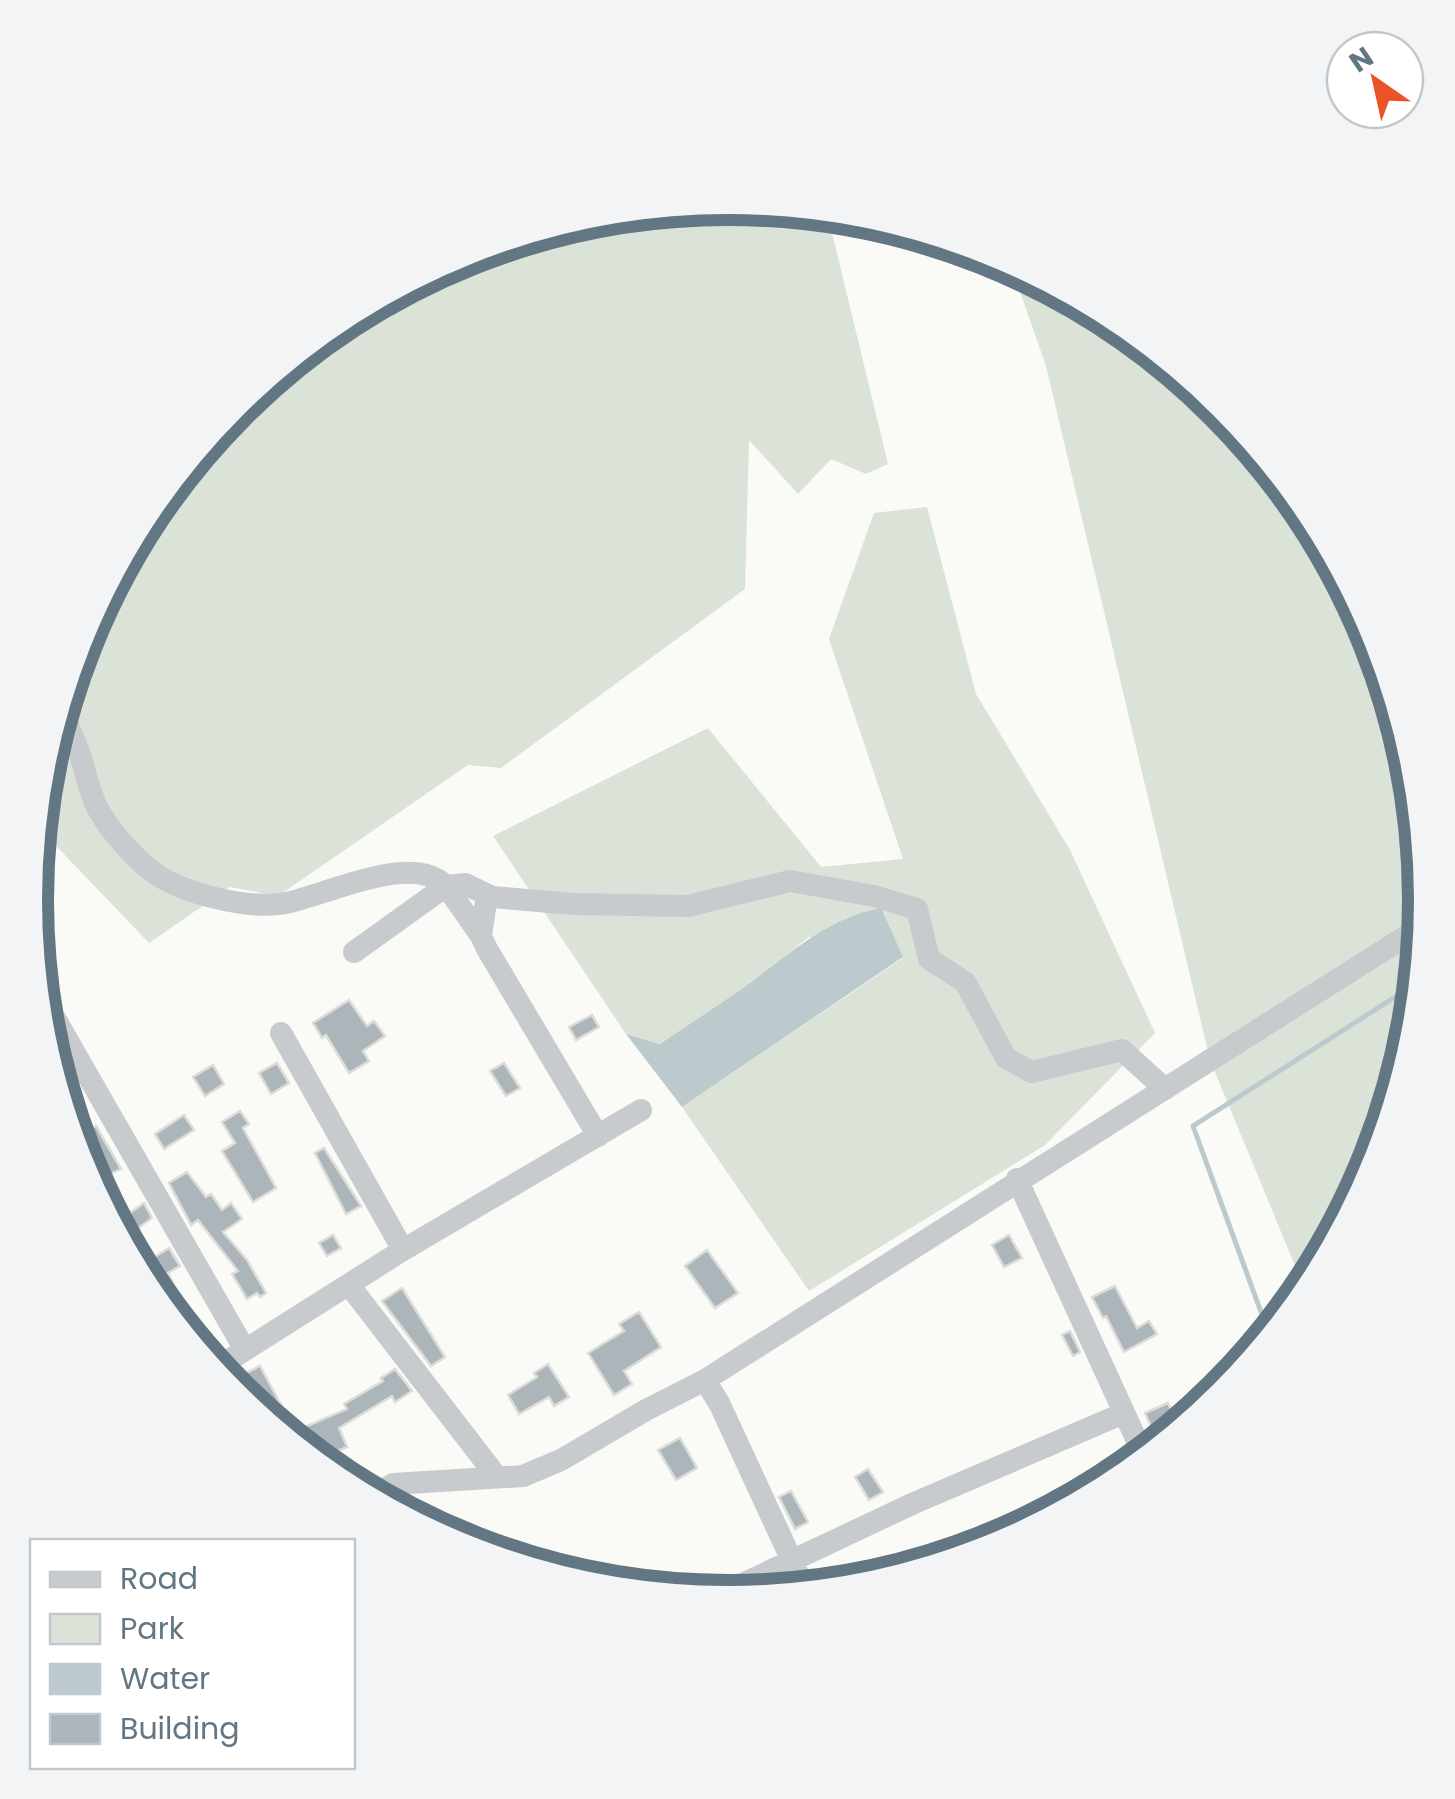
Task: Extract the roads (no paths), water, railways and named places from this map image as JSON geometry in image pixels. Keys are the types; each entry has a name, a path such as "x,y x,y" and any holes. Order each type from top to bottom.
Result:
{"street":[{"path":"70,730 97,807 115,833 154,873 228,902 283,904 347,884 422,872 439,879 482,936 598,1136"},
{"path":"354,952 446,886 465,884 486,895 573,904 688,906 790,881 874,896 917,909 929,959 965,982 1006,1058 1032,1072 1122,1050 1165,1088"},
{"path":"482,936 486,895"},
{"path":"386,1487 523,1476 561,1460 705,1380 1406,936"},
{"path":"282,1033 403,1250"},
{"path":"62,1035 245,1350"},
{"path":"228,1361 403,1250 641,1110"},
{"path":"1018,1180 1137,1442"},
{"path":"348,1284 497,1477"},
{"path":"705,1380 799,1576"},
{"path":"754,1579 912,1504 1124,1413"}],"water":[{"path":"881,908 903,957 682,1107 626,1034 660,1044 823,930"}],"waterway":[{"path":"1263,1318 1193,1126 1401,993"}]}
